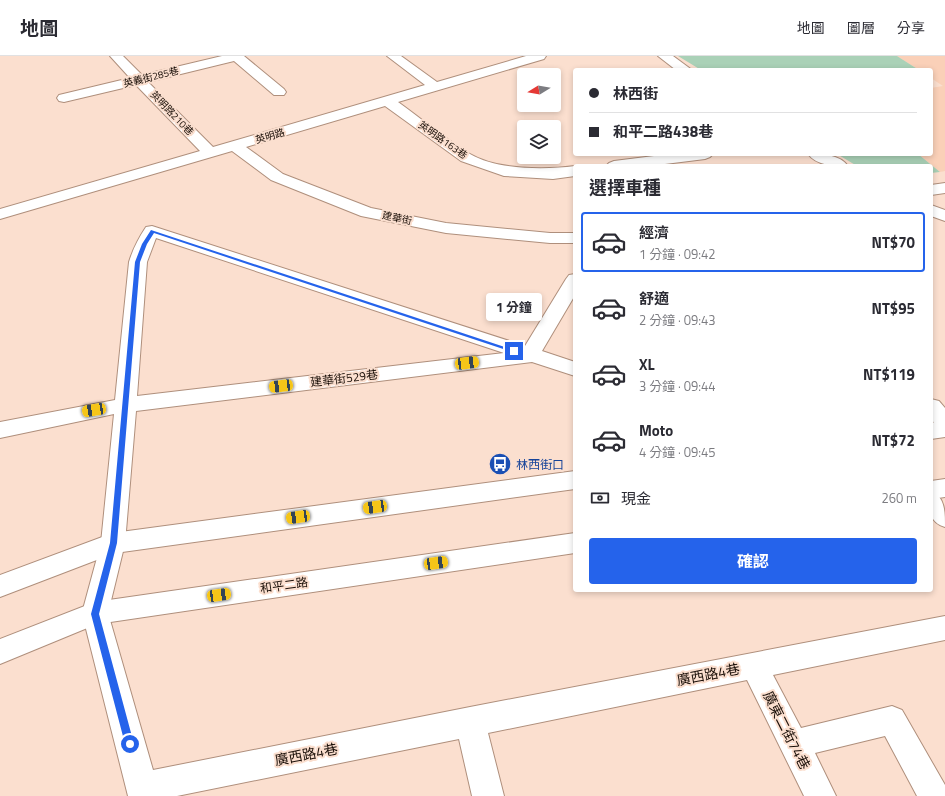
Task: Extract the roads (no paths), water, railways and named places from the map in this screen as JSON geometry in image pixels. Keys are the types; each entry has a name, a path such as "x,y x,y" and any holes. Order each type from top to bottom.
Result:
{"street":[{"name":"英明路210巷","path":"116,56 210,153"},
{"name":"英義街285巷","path":"64,98 237,56"},
{"path":"237,56 279,92"},
{"path":"393,56 436,86"},
{"name":"英明路","path":"0,214 540,56"},
{"path":"664,56 682,68"},
{"name":"英明路163巷","path":"388,101 466,158 504,171 552,174 573,171"},
{"name":"建華街","path":"235,146 277,177 367,212 446,228 550,238 573,238"},
{"path":"629,164 690,156"},
{"path":"820,156 836,164"},
{"path":"933,190 945,188"},
{"path":"933,211 945,216"},
{"path":"142,792 95,614 113,543 138,262 144,244 152,231 530,356 573,368"},
{"path":"530,356 573,282"},
{"name":"建華街529巷","path":"0,430 48,419 126,405 530,356"},
{"path":"933,408 945,423"},
{"path":"933,431 945,429"},
{"path":"0,586 113,543 573,480"},
{"path":"933,490 945,488"},
{"path":"933,503 945,518"},
{"name":"和平二路","path":"0,652 95,614 573,542"},
{"name":"廣西路4巷","path":"142,792 470,721 945,628"},
{"name":"廣東二街74巷","path":"754,665 820,796"},
{"path":"795,744 892,720 934,796"},
{"path":"470,721 488,796"}],"place":[{"name":"林西街口","path":"500,464"}]}
